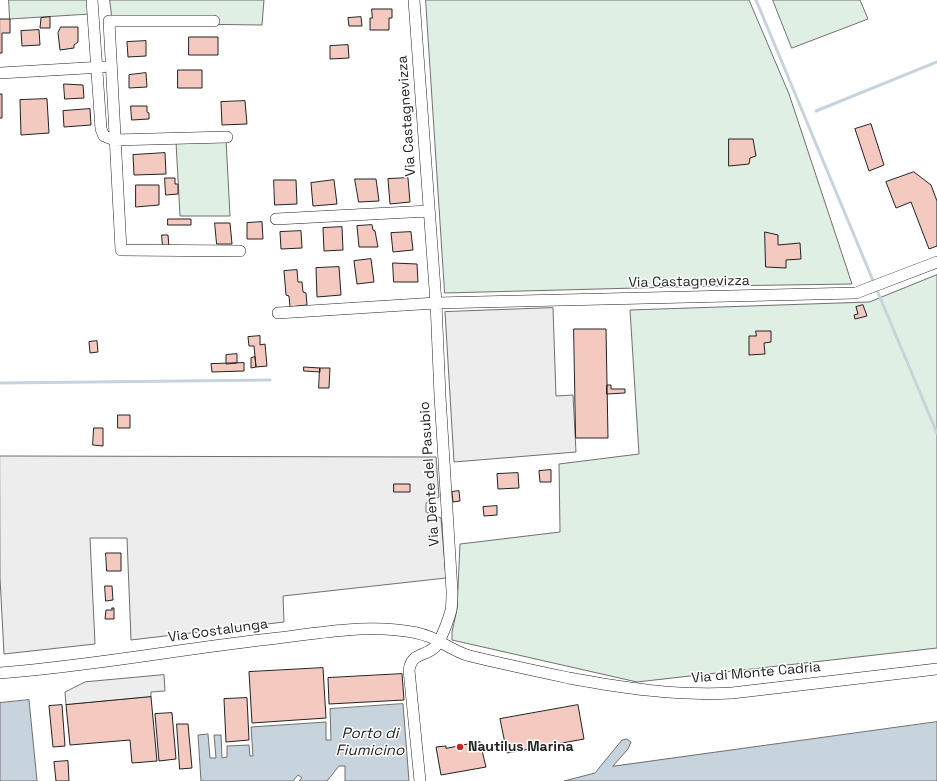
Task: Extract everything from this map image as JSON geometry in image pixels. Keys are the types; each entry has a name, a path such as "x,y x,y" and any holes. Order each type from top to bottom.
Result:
{"street":[{"path":"92,0 101,129 104,136 114,140 227,137"},
{"name":"Via Castagnevizza","path":"414,0 436,302"},
{"path":"214,21 109,21 114,140 121,250 240,251"},
{"path":"0,73 111,67"},
{"path":"276,219 429,211"},
{"name":"Via Castagnevizza","path":"278,314 436,302 856,293 937,262"},
{"name":"Via Dente del Pasubio","path":"436,302 440,396 452,591 451,611 439,642"},
{"name":"Via Costalunga","path":"0,672 63,667 258,640 339,631 396,630 423,635 439,642"},
{"path":"420,781 409,670 413,659 434,648 439,642"},
{"name":"Via di Monte Cadria","path":"439,642 464,654 516,667 614,686 678,694 732,693 937,669"}],"green space":[{"path":"9,0 89,0 90,14 10,19"},
{"path":"110,0 264,0 262,25 113,23"},
{"path":"426,0 749,0 789,94 852,284 445,293"},
{"path":"773,0 860,0 868,19 792,48"},
{"path":"226,139 230,216 180,216 176,142"},
{"path":"937,275 937,648 637,682 452,640 452,632 457,609 460,544 560,532 559,464 639,454 630,310 869,302"}],"shaded area":[{"path":"553,308 556,396 573,395 576,452 454,462 445,312"},
{"path":"0,456 436,457 439,497 426,503 426,512 441,518 446,578 283,596 284,622 131,640 127,538 90,538 95,644 4,654 0,578"},
{"path":"164,675 165,691 151,692 151,697 66,705 65,692 85,682"}],"water":[{"path":"29,700 37,781 0,781 0,703"},
{"name":"Porto di Fiumicino","path":"403,704 409,781 345,781 345,766 339,766 327,781 299,781 302,778 298,775 293,781 201,781 198,735 208,734 210,758 216,758 214,735 221,735 222,758 227,757 227,746 249,745 250,756 253,756 251,727 326,722 326,740 331,740 330,709"},
{"path":"937,722 937,781 564,781 595,773 622,740 627,739 631,742 628,749 613,766"}],"building":[{"path":"372,9 392,9 392,18 389,18 389,30 370,30"},
{"path":"50,17 50,28 40,28 41,18"},
{"path":"361,17 362,26 349,26 348,18"},
{"path":"0,19 10,19 10,33 2,33 2,53 0,53"},
{"path":"61,27 78,27 78,42 74,45 74,48 60,50 58,33"},
{"path":"39,30 40,45 22,46 21,31"},
{"path":"189,37 218,37 218,55 189,55"},
{"path":"146,41 146,56 128,57 127,42"},
{"path":"348,45 349,58 330,59 330,46"},
{"path":"178,70 202,70 202,88 178,88"},
{"path":"146,73 147,87 129,88 129,75"},
{"path":"64,84 83,85 84,98 65,99"},
{"path":"0,94 2,94 2,118 0,118"},
{"path":"47,99 49,133 21,135 20,100"},
{"path":"245,101 247,124 222,125 221,102"},
{"path":"131,106 147,106 149,119 132,120"},
{"path":"90,109 91,125 64,127 63,111"},
{"path":"871,124 884,165 869,171 855,129"},
{"path":"729,139 753,139 756,156 750,158 749,164 729,166"},
{"path":"165,153 166,174 134,175 133,155"},
{"path":"914,172 931,185 937,201 937,246 929,249 911,202 896,208 886,182"},
{"path":"165,178 175,178 175,184 178,184 178,194 166,195"},
{"path":"408,178 410,202 390,204 388,179"},
{"path":"355,179 376,179 379,201 359,202"},
{"path":"274,180 296,180 297,204 275,205"},
{"path":"334,180 337,204 313,206 311,183"},
{"path":"136,185 159,185 159,205 136,207"},
{"path":"168,219 191,219 191,225 168,225"},
{"path":"262,222 263,239 247,239 247,223"},
{"path":"215,223 230,223 232,244 217,244"},
{"path":"372,225 373,230 375,231 378,247 359,247 357,226"},
{"path":"342,227 343,250 324,251 323,228"},
{"path":"301,231 302,248 281,249 280,232"},
{"path":"411,232 413,250 393,252 391,233"},
{"path":"765,232 778,235 778,245 800,243 801,259 786,260 786,268 766,267"},
{"path":"162,235 168,235 169,247 163,247"},
{"path":"371,259 374,282 357,284 354,261"},
{"path":"393,263 417,264 418,282 394,282"},
{"path":"339,267 341,295 317,297 316,268"},
{"path":"297,270 298,282 302,282 303,292 306,293 307,305 290,307 289,296 286,295 284,271"},
{"path":"863,305 867,316 855,319 854,315 858,314 856,307"},
{"path":"574,329 606,329 608,438 576,438"},
{"path":"756,331 771,331 771,342 764,343 765,354 749,355 749,336 756,336"},
{"path":"260,336 260,345 265,344 267,366 256,367 254,346 249,346 248,337"},
{"path":"97,341 98,352 90,353 89,342"},
{"path":"237,354 237,363 226,364 226,355"},
{"path":"255,357 256,367 251,368 251,358"},
{"path":"244,363 244,371 212,372 211,364"},
{"path":"304,367 320,368 320,372 304,371"},
{"path":"320,368 330,368 329,388 319,388"},
{"path":"607,385 611,385 611,389 625,389 625,393 607,394"},
{"path":"118,415 130,415 130,428 118,428"},
{"path":"94,428 103,428 103,446 93,445"},
{"path":"551,470 551,482 540,482 539,471"},
{"path":"518,473 519,488 498,489 497,474"},
{"path":"394,484 410,484 410,492 394,492"},
{"path":"459,491 460,501 453,502 452,492"},
{"path":"497,506 497,515 484,516 483,507"},
{"path":"106,553 121,553 121,571 107,571"},
{"path":"105,586 112,586 113,600 106,601"},
{"path":"112,608 114,608 114,619 105,619 106,610 112,610"},
{"path":"323,668 326,718 252,723 249,672"},
{"path":"402,674 404,700 329,704 328,678"},
{"path":"151,697 157,761 132,763 130,740 70,745 66,705"},
{"path":"247,698 249,740 226,742 224,699"},
{"path":"62,705 65,746 53,747 49,706"},
{"path":"578,705 584,739 507,753 500,719"},
{"path":"172,713 176,759 159,761 155,714"},
{"path":"177,724 188,724 192,768 180,769"},
{"path":"480,742 486,767 441,775 436,747 446,746 446,748"},
{"path":"68,761 69,781 56,781 54,762"}],"waterway":[{"path":"756,0 874,283"},
{"path":"816,111 937,62"},
{"path":"876,288 937,433"},
{"path":"0,383 270,380"}],"place":[{"name":"Nautilus Marina","path":"460,747"}]}
